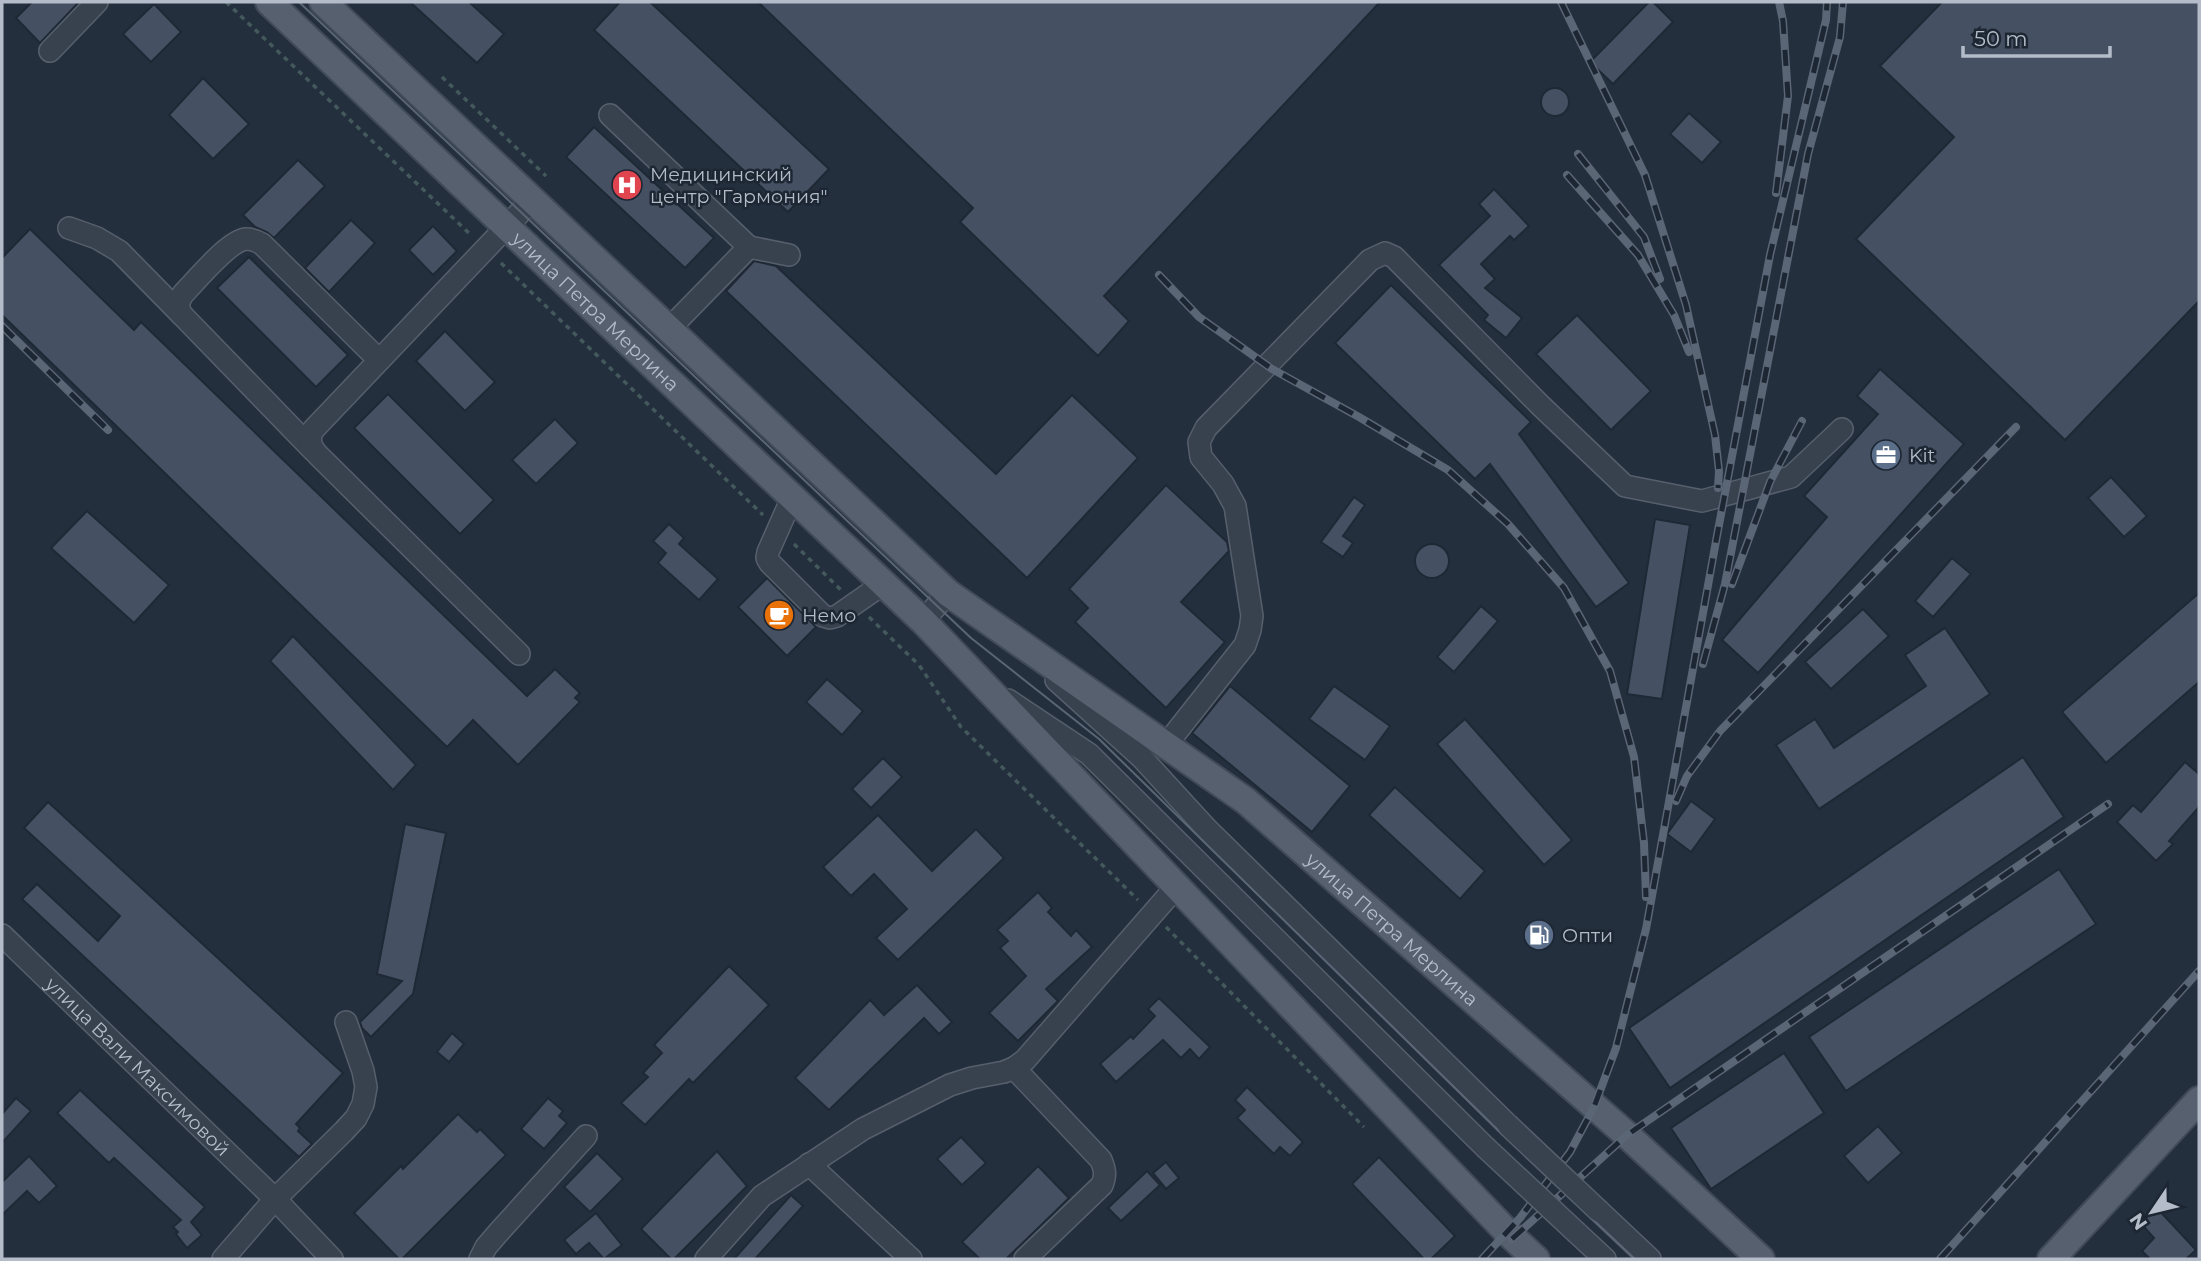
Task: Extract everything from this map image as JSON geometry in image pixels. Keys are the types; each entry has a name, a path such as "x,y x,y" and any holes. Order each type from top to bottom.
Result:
{"main road":[{"name":"улица Петра Мерлина","path":"269,2 923,621 1508,1233 1536,1259"},
{"name":"улица Петра Мерлина","path":"323,2 948,593 1246,801 1627,1135 1761,1259"},
{"path":"2051,1259 2199,1100"}],"street":[{"path":"50,51 97,2"},
{"path":"610,115 749,247 789,256"},
{"path":"313,450 310,439 313,430 532,200"},
{"path":"69,228 97,238 119,251 313,450 519,654"},
{"path":"182,315 178,308 183,294 232,245 240,241 254,240 262,244 379,360"},
{"path":"669,329 749,247"},
{"path":"1166,745 1245,645 1252,616 1235,506 1223,484 1202,457 1199,442 1206,428 1370,260 1385,253 1394,257 1540,405 1625,486 1702,501 1791,477 1842,429"},
{"path":"792,498 767,558 823,616 837,616 883,584"},
{"path":"923,621 948,593"},
{"name":"улица Петра Мерлина","path":"998,629 1141,757 1207,829 1508,1125 1650,1259"},
{"name":"улица Петра Мерлина","path":"978,680 1089,754 1485,1147 1605,1259"},
{"path":"706,1259 762,1196 863,1129 950,1085 1014,1068 1025,1060 1176,887"},
{"name":"улица Вали Максимовой","path":"2,934 275,1199 332,1259"},
{"path":"223,1259 275,1199 356,1118 363,1104 366,1087 346,1021"},
{"path":"1014,1068 1101,1160 1105,1170 1101,1185 1025,1259"},
{"path":"480,1259 498,1233 586,1136"},
{"path":"809,1164 905,1257"}],"path":[{"path":"226,2 919,665 961,727 1152,914 1364,1128"},
{"path":"442,77 546,176"}],"building":[{"path":"32,2 79,2 40,43 16,18"},
{"path":"410,2 469,2 504,34 477,63"},
{"path":"620,2 650,2 829,169 788,212 594,30"},
{"path":"758,2 1380,2 1104,296 1129,321 1098,356 960,222 973,208"},
{"path":"1649,2 1653,2 1673,22 1613,84 1590,62"},
{"path":"1942,2 2199,2 2199,301 2065,440 1856,239 1954,137 1880,66"},
{"path":"154,4 181,32 151,62 123,34"},
{"path":"203,78 249,124 213,159 169,115"},
{"path":"1555,88 1565,92 1569,102 1565,112 1555,116 1545,112 1541,102 1545,92"},
{"path":"1689,113 1721,142 1702,163 1670,134"},
{"name":"Медицинский центр \"Гармония\"","path":"594,127 714,238 685,268 566,157"},
{"path":"298,160 325,186 274,238 255,227 243,215"},
{"path":"1494,189 1529,226 1514,240 1510,236 1481,264 1495,279 1485,288 1522,318 1506,338 1484,320 1488,315 1439,265 1490,216 1479,204"},
{"path":"351,220 375,243 329,292 305,268"},
{"path":"433,226 457,251 433,275 409,250"},
{"path":"30,229 134,330 141,322 527,696 555,669 580,693 575,698 580,702 518,765 473,720 447,747 2,315 2,258"},
{"path":"249,257 348,355 316,387 217,288"},
{"path":"754,261 776,266 996,474 1072,395 1138,458 1027,578 726,291"},
{"path":"1391,285 1531,422 1519,434 1629,583 1596,607 1490,464 1475,479 1335,343"},
{"path":"1577,315 1651,391 1611,430 1536,354"},
{"path":"445,331 495,382 465,411 416,361"},
{"path":"1880,369 1964,444 1758,673 1722,640 1827,517 1804,496 1878,414 1857,396"},
{"path":"388,394 494,500 460,534 354,428"},
{"path":"555,419 578,443 536,484 512,460"},
{"path":"2111,477 2147,516 2124,537 2088,498"},
{"path":"1166,485 1227,542 1229,551 1181,602 1225,642 1166,708 1075,622 1088,608 1069,589"},
{"path":"1354,497 1365,505 1343,536 1353,543 1343,557 1321,542"},
{"path":"87,511 169,585 134,623 51,548"},
{"path":"1655,519 1690,525 1662,699 1627,694"},
{"path":"669,524 684,538 679,544 718,579 699,600 658,563 666,553 653,541"},
{"path":"1432,544 1444,549 1449,561 1444,573 1432,578 1420,573 1415,561 1420,549"},
{"path":"1952,558 1971,574 1933,617 1915,601"},
{"name":"Немо","path":"767,578 816,627 787,656 738,607"},
{"path":"2199,593 2199,682 2106,763 2062,712"},
{"path":"1481,606 1498,621 1454,672 1437,657"},
{"path":"1863,609 1889,636 1831,689 1805,662"},
{"path":"1945,628 1990,694 1819,809 1776,745 1815,719 1834,748 1926,686 1905,655"},
{"path":"293,636 416,765 393,790 270,661"},
{"path":"827,679 863,711 842,735 806,702"},
{"path":"1230,686 1350,786 1312,832 1192,733"},
{"path":"1334,686 1390,726 1365,760 1309,719"},
{"path":"1465,719 1572,840 1544,865 1437,744"},
{"path":"2023,757 2064,817 1670,1088 1629,1028"},
{"path":"883,758 902,777 871,808 852,789"},
{"path":"2185,762 2199,774 2199,807 2169,841 2173,844 2156,861 2117,822 2133,805 2141,812"},
{"path":"1395,787 1485,871 1460,899 1369,815"},
{"path":"1691,801 1715,819 1691,852 1667,834"},
{"path":"48,802 343,1073 296,1124 300,1128 298,1131 312,1144 299,1157 22,899 37,884 98,941 120,916 24,828"},
{"path":"878,815 932,871 976,829 1004,858 898,960 876,938 907,909 874,874 851,896 823,867"},
{"path":"405,824 446,833 413,994 371,1037 360,1022 402,981 377,974"},
{"path":"2059,869 2096,924 1846,1091 1809,1037"},
{"path":"1038,892 1052,908 1048,912 1071,936 1076,930 1092,947 1046,989 1058,1001 1018,1041 989,1013 1026,976 1000,948 1008,941 997,930"},
{"path":"729,966 769,1005 693,1083 689,1079 645,1125 621,1103 648,1077 643,1073 662,1053 654,1045"},
{"path":"917,985 952,1022 939,1034 924,1018 829,1110 795,1078 870,1000 884,1015"},
{"path":"1159,998 1210,1047 1199,1059 1190,1049 1181,1058 1163,1040 1116,1082 1100,1064 1131,1036 1133,1039 1155,1016 1148,1009"},
{"path":"452,1033 464,1044 449,1062 437,1052"},
{"path":"1784,1053 1824,1113 1711,1189 1671,1128"},
{"path":"1247,1087 1303,1142 1290,1156 1280,1147 1274,1154 1237,1118 1245,1110 1235,1100"},
{"path":"80,1090 205,1207 191,1222 202,1235 187,1248 173,1227 181,1220 114,1158 109,1163 57,1113"},
{"path":"16,1098 31,1111 2,1143 2,1114"},
{"path":"548,1098 563,1111 559,1116 567,1123 544,1149 521,1129"},
{"path":"458,1114 477,1132 480,1129 506,1155 399,1259 354,1213"},
{"path":"1878,1126 1902,1153 1868,1183 1844,1156"},
{"path":"961,1137 986,1163 962,1185 937,1159"},
{"path":"717,1151 747,1186 671,1259 641,1229"},
{"path":"597,1153 623,1179 590,1212 564,1187"},
{"path":"29,1156 57,1186 39,1203 27,1191 2,1215 2,1182"},
{"path":"1379,1157 1455,1236 1431,1259 1424,1259 1352,1184"},
{"path":"1166,1162 1179,1178 1166,1189 1153,1173"},
{"path":"1038,1166 1069,1198 1006,1259 980,1259 962,1242"},
{"path":"1147,1171 1160,1185 1121,1221 1108,1208"},
{"path":"791,1195 803,1206 755,1259 734,1259"},
{"path":"2156,1207 2196,1250 2186,1259 2150,1259 2142,1251 2154,1238 2145,1228 2145,1219"},
{"path":"596,1213 622,1245 604,1259 589,1243 576,1254 564,1240"}],"tram line":[{"path":"299,2 971,638 1099,739 1499,1131 1635,1259"}],"railway":[{"path":"1561,2 1645,175 1686,305 1715,435 1718,488"},
{"path":"1776,193 1788,96 1783,21 1779,2"},
{"path":"1482,1259 1520,1218 1570,1152 1594,1107 1616,1048 1646,929 1770,255 1826,20 1827,2"},
{"path":"1703,664 1725,584 1808,154 1840,37 1843,2"},
{"path":"1578,154 1644,237 1660,279"},
{"path":"1567,175 1638,255 1674,315 1689,352"},
{"path":"1159,275 1199,317 1272,369 1448,470 1508,524 1564,588 1610,671 1634,757 1644,843 1646,897"},
{"path":"2,326 108,430"},
{"path":"1732,584 1770,482 1802,421"},
{"path":"1676,801 1687,776 1720,731 2016,427"},
{"path":"1512,1239 1627,1135 2108,804"},
{"path":"1940,1259 2199,971"}],"place":[{"name":"Медицинский центр \"Гармония\"","path":"627,185"},
{"name":"Kit","path":"1886,455"},
{"name":"Немо","path":"779,615"},
{"name":"Опти","path":"1539,935"}]}
